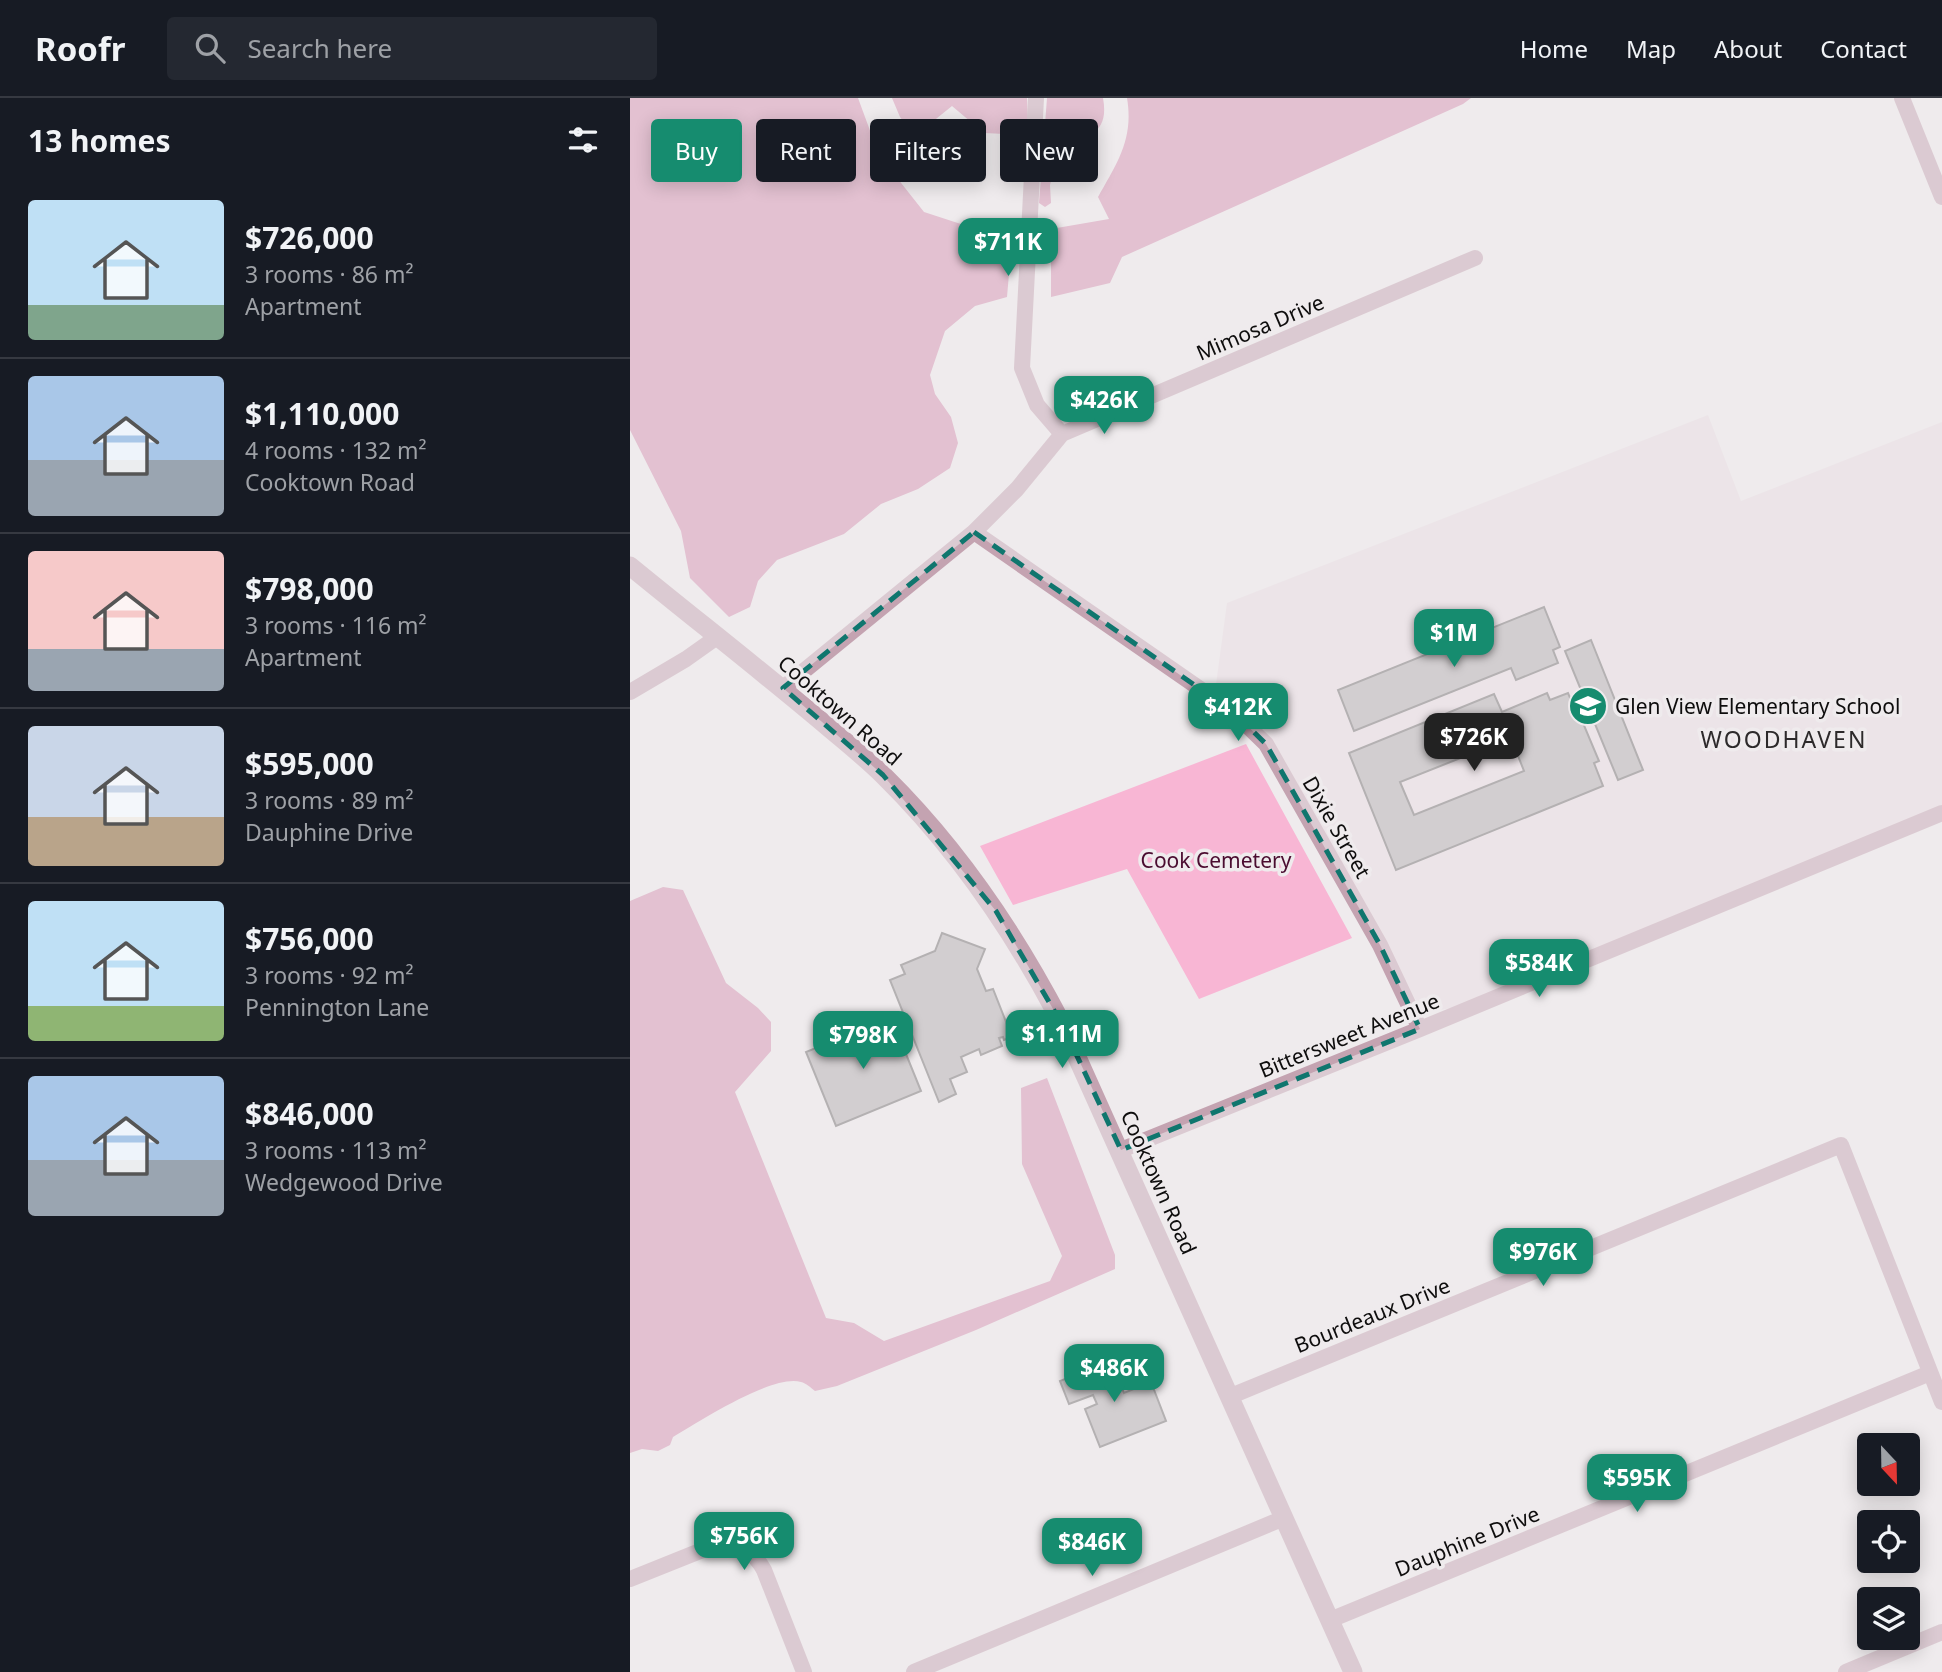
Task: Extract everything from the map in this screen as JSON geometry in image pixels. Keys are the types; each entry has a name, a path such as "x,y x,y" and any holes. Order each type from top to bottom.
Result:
{"street":[{"path":"1036,98 1022,368 1037,405 1062,434"},
{"path":"1902,98 1942,197"},
{"name":"Mimosa Drive","path":"783,688 974,533 1017,489 1062,434 1475,258"},
{"name":"Dixie Street","path":"974,533 1231,711 1266,744 1380,945 1420,1029"},
{"name":"Cooktown Road","path":"630,566 783,688 883,775 932,827 996,911 1039,979 1063,1026 1121,1150 1353,1672"},
{"path":"630,692 717,637"},
{"name":"Bittersweet Avenue","path":"1121,1150 1942,813"},
{"name":"Bourdeaux Drive","path":"1231,1396 1840,1145 1930,1373"},
{"path":"1930,1373 1942,1402"},
{"name":"Dauphine Drive","path":"1330,1620 1930,1373"},
{"path":"914,1672 1284,1518"},
{"path":"630,1579 715,1545 727,1544 750,1553 764,1570 804,1672"},
{"path":"1846,1672 1942,1632"}],"highlighted area":[{"path":"974,532 1232,711 1266,744 1380,945 1420,1029 1121,1150 1063,1026 996,911 883,775 783,688"}],"shaded area":[{"path":"630,98 858,98 870,131 870,182 900,182 924,212 970,227 1013,227 1007,297 975,306 945,331 930,375 935,394 951,417 958,443 950,468 918,489 881,504 844,534 777,560 758,581 750,607 729,617 690,578 681,531 630,430"},
{"path":"892,98 1027,98 1028,119 1000,119 1000,134 986,133 986,119 967,119 952,106 936,119 900,117"},
{"path":"1047,98 1103,98 1103,120 1098,130 1098,119 1045,119"},
{"path":"1127,98 1471,98 1463,104 1122,257 1110,283 1051,297 1051,229 1109,219 1098,197 1117,162 1126,138 1129,113"},
{"path":"1041,182 1051,182 1051,203 1045,207 1039,203"},
{"name":"Glen View Elementary School","path":"1708,415 1741,501 1942,422 1942,805 1457,1007 1440,1010 1424,1007 1415,999 1275,746 1263,729 1215,692 1227,603"},
{"path":"663,887 683,890 726,983 771,1022 771,1051 735,1092 826,1318 854,1323 884,1341 1050,1281 1062,1256 1022,1164 1021,1088 1047,1078 1115,1255 1115,1269 976,1330 837,1386 815,1391 803,1383 788,1381 773,1385 718,1410 673,1437 670,1445 658,1451 642,1449 630,1453 630,901"}],"green space":[{"name":"Cook Cemetery","path":"1246,744 1352,938 1199,999 1127,869 1013,905 980,846"}],"building":[{"path":"1544,607 1560,647 1553,650 1558,663 1516,680 1511,668 1354,731 1338,690"},
{"path":"1591,640 1643,770 1618,780 1565,651"},
{"path":"1547,693 1550,700 1568,693 1599,761 1594,763 1603,786 1396,870 1349,753 1494,694 1502,712","holes":["1511,738 1524,771 1414,815 1400,782"]},
{"path":"942,933 985,949 977,969 986,991 993,989 1012,1037 1004,1040 1003,1037 999,1038 1002,1046 981,1055 979,1049 961,1057 967,1072 950,1079 956,1094 939,1102 890,980 905,974 901,965 935,951"},
{"path":"891,1017 921,1091 836,1126 806,1052"},
{"path":"1103,1364 1106,1371 1114,1368 1124,1393 1151,1382 1166,1421 1100,1447 1085,1409 1097,1404 1093,1395 1069,1404 1060,1381"}],"place":[{"name":"Glen View Elementary School","path":"1588,706"}],"district":[{"name":"WOODHAVEN","path":"1784,739"}]}
